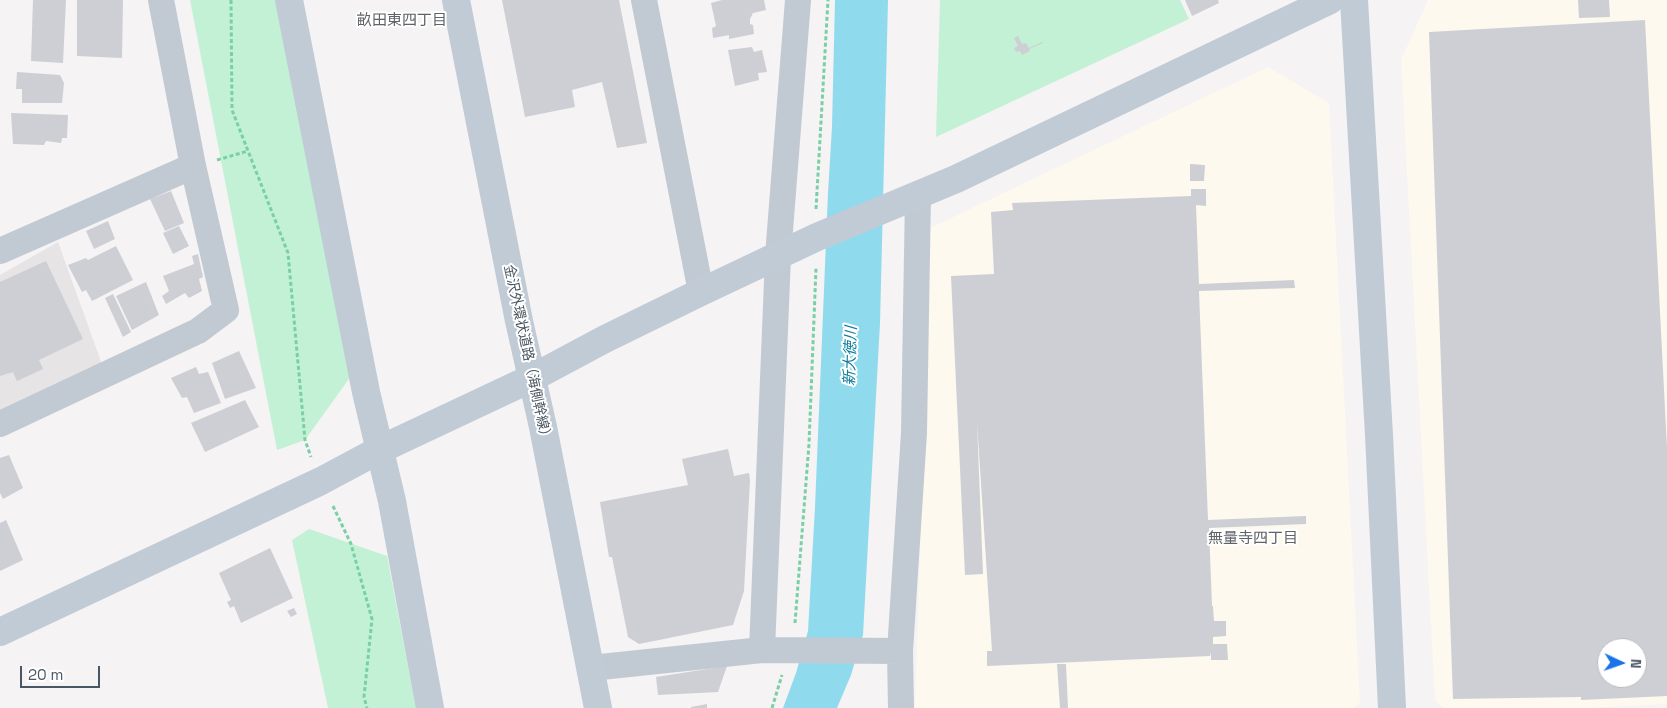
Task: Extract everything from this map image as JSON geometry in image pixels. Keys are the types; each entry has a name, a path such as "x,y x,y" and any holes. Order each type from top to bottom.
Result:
{"street":[{"path":"0,424 198,331 226,310 193,166 161,0"},
{"path":"289,0 379,450 392,501 430,708"},
{"name":"金沢外環状道路（海側幹線）","path":"456,0 598,708"},
{"path":"644,0 701,292"},
{"path":"762,650 778,256 798,0"},
{"path":"0,632 321,481 379,450 532,378 701,292 817,237 956,179 1330,0"},
{"path":"1354,0 1379,435 1392,708"},
{"path":"0,251 193,166"},
{"path":"901,708 895,651 914,433 910,199"},
{"path":"591,668 762,650 895,651"}],"path":[{"path":"231,0 232,110 288,253 305,440 321,481 351,544 372,619 364,697 367,708"},
{"path":"772,708 796,618 809,444 817,237 816,209 828,0"}],"shaded area":[{"path":"1428,0 1667,0 1667,704 1591,708 1443,708 1435,700 1401,60"},
{"path":"1268,67 1329,103 1360,703 1354,708 915,708 930,228"},
{"path":"58,242 104,370 0,413 0,275"}],"green space":[{"path":"190,0 277,0 351,376 305,440 277,450"},
{"path":"940,0 1180,0 1189,19 936,137"},
{"path":"309,529 387,556 416,708 328,708 292,540"}],"water":[{"name":"新大徳川","path":"835,0 888,0 880,323 863,635 851,675 837,708 783,708 796,673 808,631 832,127"}],"building":[{"path":"33,0 66,0 63,63 31,61"},
{"path":"77,0 123,0 122,58 77,56"},
{"path":"502,0 619,0 647,143 617,148 602,82 572,90 575,107 525,117"},
{"path":"722,0 764,0 766,10 753,13 750,19 754,34 729,39 729,35 713,38 712,28 716,26 711,3"},
{"path":"1185,0 1218,0 1219,3 1192,16"},
{"path":"1578,0 1609,0 1610,17 1579,18"},
{"path":"1645,20 1667,448 1667,696 1581,700 1581,697 1453,699 1429,32"},
{"path":"1018,36 1022,44 1026,43 1029,48 1043,43 1029,49 1030,51 1022,55 1020,51 1016,52 1014,48 1018,46 1014,38"},
{"path":"752,47 754,52 762,50 767,72 758,73 759,80 735,86 728,50"},
{"path":"17,72 60,75 64,83 62,103 22,103 22,89 16,89"},
{"path":"11,113 68,115 67,138 62,138 61,143 46,141 44,145 13,144"},
{"path":"1190,164 1205,165 1204,181 1190,181"},
{"path":"1191,189 1206,189 1206,206 1196,205 1199,284 1294,280 1295,288 1199,291 1208,520 1306,516 1306,524 1209,528 1214,621 1226,621 1226,636 1213,637 1213,644 1227,644 1228,660 1211,660 1211,652 1210,656 987,666 987,651 992,651 977,423 983,574 965,575 951,276 994,274 991,212 1013,210 1012,203 1191,196"},
{"path":"171,191 184,223 165,231 150,199"},
{"path":"108,221 115,239 94,249 86,231"},
{"path":"179,226 189,246 173,254 163,233"},
{"path":"116,246 133,280 92,301 86,290 82,292 68,265 86,258 88,260"},
{"path":"198,254 203,277 199,279 202,291 189,298 185,293 166,304 162,296 169,291 163,276 194,264 192,256"},
{"path":"46,261 83,339 39,360 43,369 17,381 13,372 0,376 0,282"},
{"path":"146,282 159,315 132,330 116,296"},
{"path":"113,294 131,332 123,337 105,298"},
{"path":"239,351 256,388 225,399 212,363"},
{"path":"196,367 199,374 208,372 221,403 194,413 187,397 182,398 171,378"},
{"path":"245,400 259,427 205,452 191,423"},
{"path":"728,449 734,476 749,473 750,480 744,591 733,625 639,644 628,637 612,557 609,557 600,502 688,485 682,459"},
{"path":"9,455 23,488 3,499 0,493 0,458"},
{"path":"6,520 23,560 0,571 0,523"},
{"path":"270,548 293,598 241,623 234,606 230,608 227,602 231,600 219,573"},
{"path":"294,608 297,614 291,617 287,611"},
{"path":"1057,664 1066,664 1068,708 1060,708"},
{"path":"727,666 718,692 658,695 656,677"},
{"path":"707,704 707,708 691,708 691,707"}],"district":[{"name":"畝田東四丁目","path":"402,21"},
{"name":"無量寺四丁目","path":"1253,539"}]}
